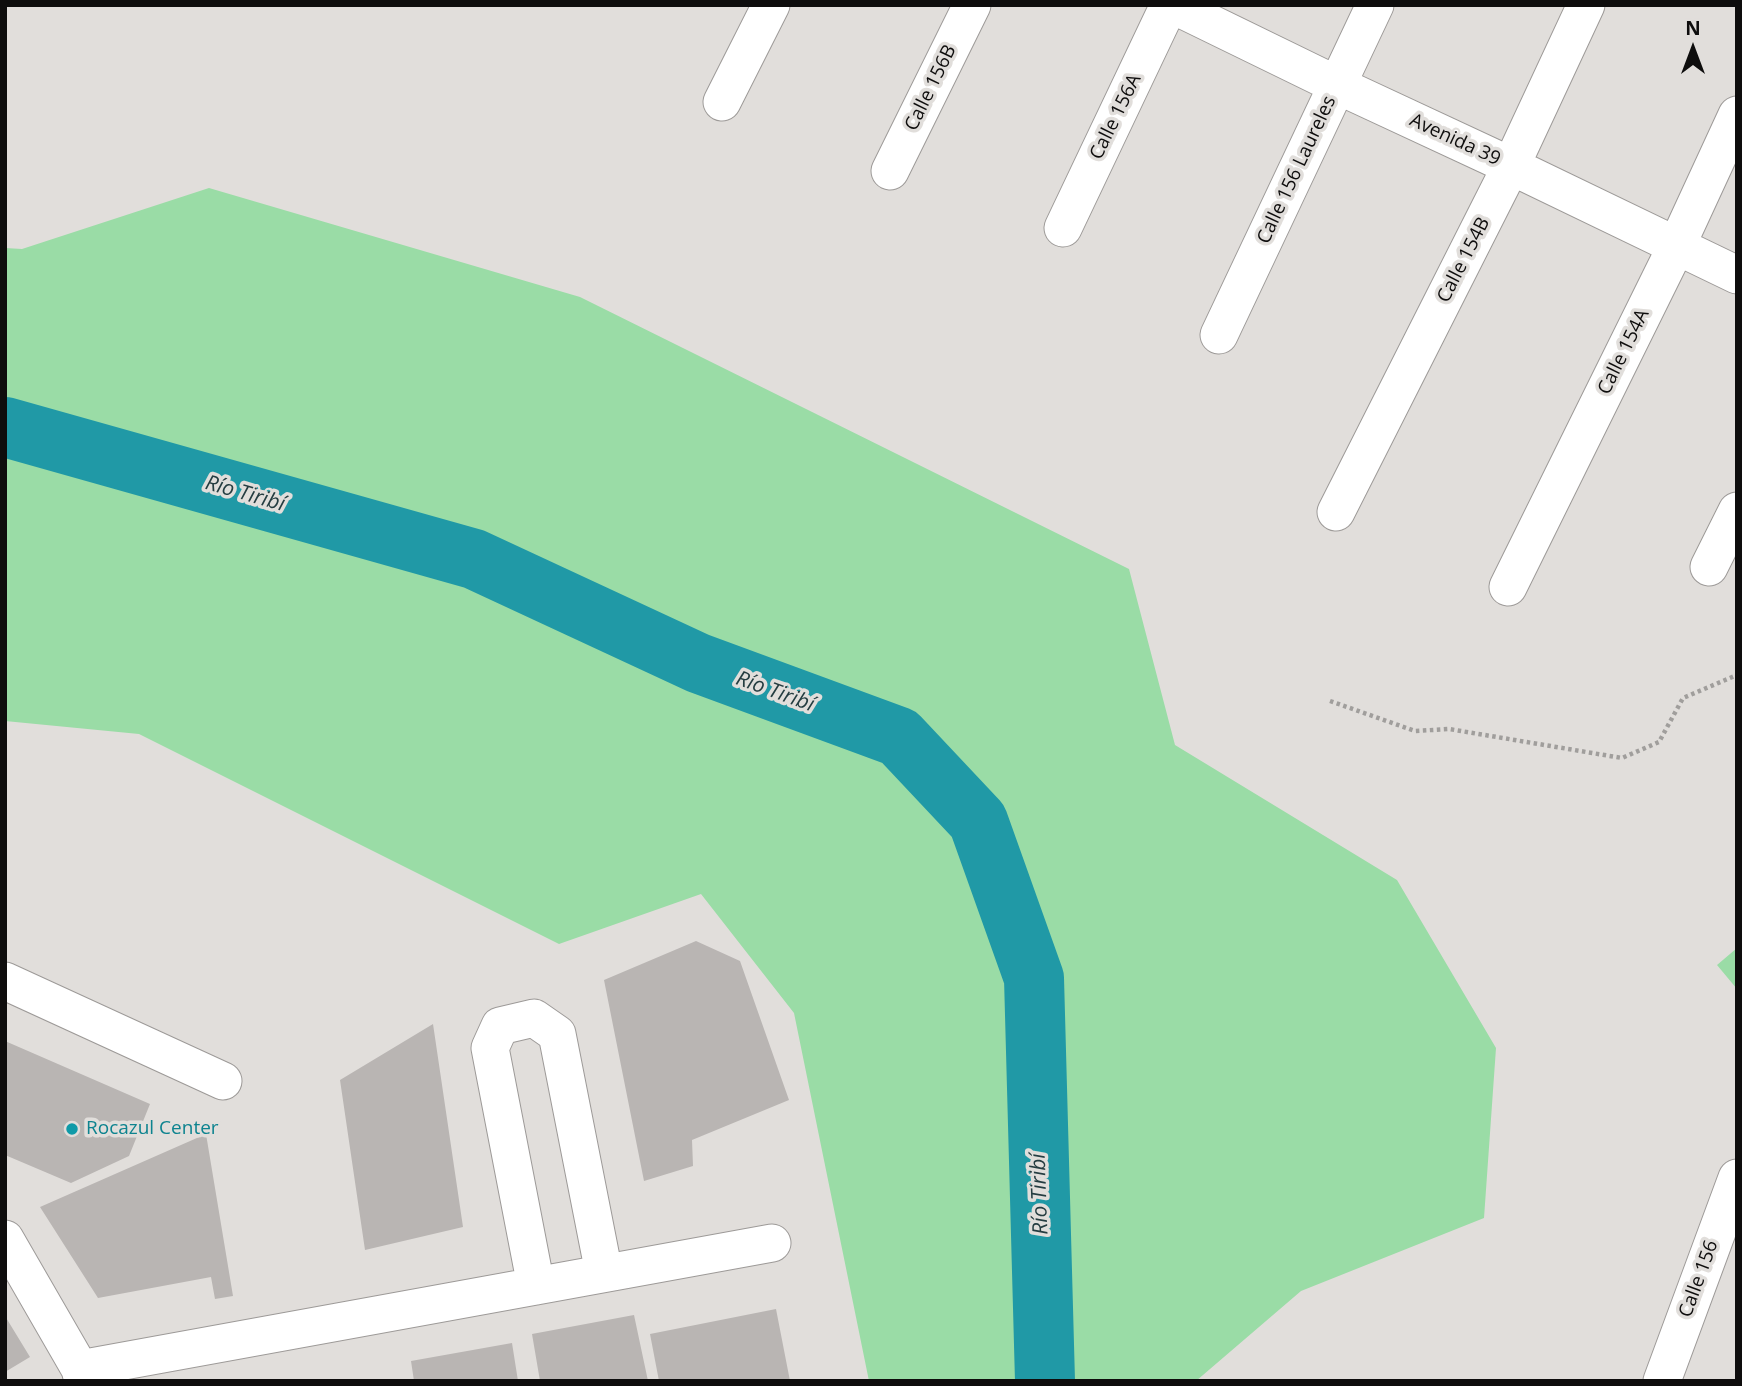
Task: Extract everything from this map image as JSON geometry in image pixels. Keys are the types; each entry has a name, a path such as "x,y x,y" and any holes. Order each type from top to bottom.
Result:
{"street":[{"path":"722,103 771,5"},
{"name":"Calle 156B","path":"890,172 972,5"},
{"name":"Avenida 39","path":"1171,5 1737,275"},
{"name":"Calle 156A","path":"1063,228 1171,5"},
{"name":"Calle 156 Laureles","path":"1219,335 1376,5"},
{"name":"Calle 154B","path":"1336,512 1511,166 1586,5"},
{"name":"Calle 154A","path":"1508,587 1737,115"},
{"path":"1709,567 1737,510"},
{"path":"5,981 223,1081"},
{"path":"536,1286 490,1048 500,1026 534,1017 557,1034 604,1273"},
{"name":"Calle 156","path":"1662,1381 1737,1178"},
{"path":"5,1239 82,1375 772,1242"}],"path":[{"path":"1330,701 1415,731 1449,729 1622,758 1659,742 1682,698 1737,676"}],"green space":[{"path":"209,188 580,297 1129,569 1175,745 1397,880 1496,1048 1484,1218 1301,1291 1196,1381 869,1381 794,1013 701,894 559,944 139,734 5,721 5,248 22,249"},
{"path":"1737,948 1737,989 1717,965"}],"building":[{"path":"696,941 740,961 789,1100 692,1140 693,1166 644,1181 604,980"},
{"path":"433,1024 463,1227 365,1250 340,1080"},
{"name":"Rocazul Center","path":"5,1041 150,1104 129,1156 71,1183 5,1155"},
{"path":"206,1134 233,1296 215,1299 211,1277 98,1298 40,1207"},
{"path":"776,1309 790,1381 659,1381 650,1334"},
{"path":"634,1315 648,1381 540,1381 532,1334"},
{"path":"5,1316 30,1357 5,1372"},
{"path":"512,1343 518,1381 414,1381 411,1361"}],"waterway":[{"name":"Río Tiribí","path":"5,427 474,559 698,663 899,737 978,821 1034,978 1045,1381"}],"place":[{"name":"Rocazul Center","path":"72,1129"}]}
